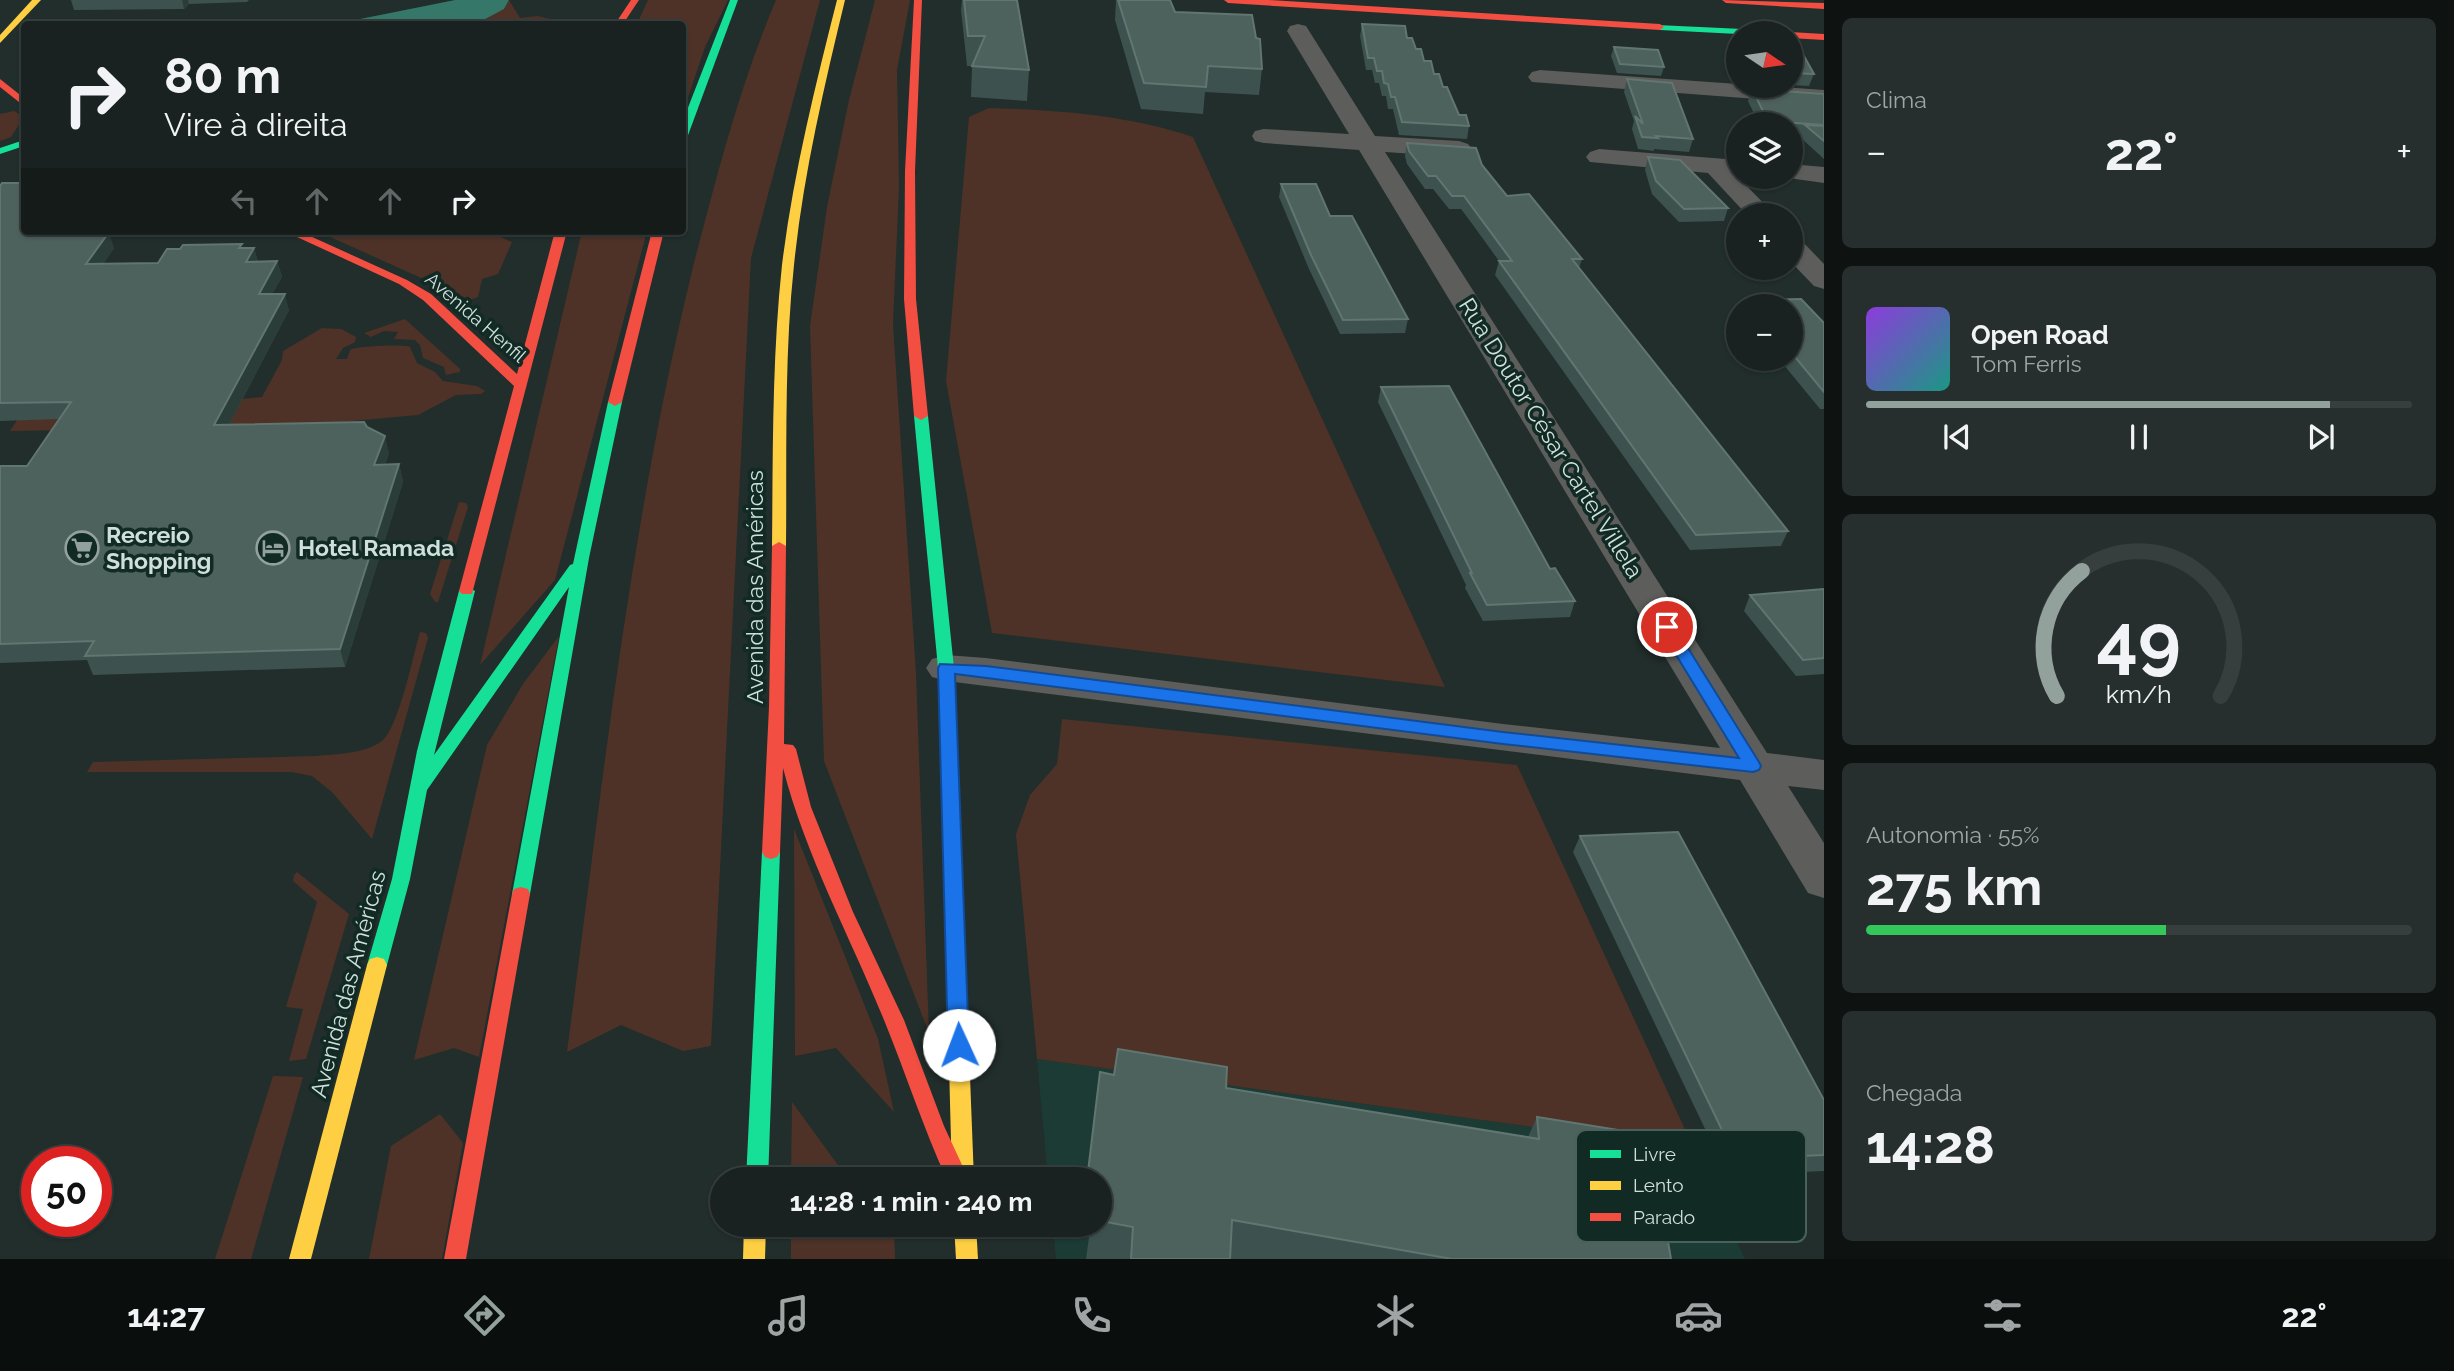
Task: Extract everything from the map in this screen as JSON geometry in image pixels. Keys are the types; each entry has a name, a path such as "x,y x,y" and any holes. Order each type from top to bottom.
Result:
{"main road":[{"path":"0,40 37,0"},
{"path":"620,21 635,0"},
{"path":"686,126 710,57 734,0"},
{"name":"Avenida das Américas","path":"758,1167 778,707 780,361 788,264 810,121 841,0"},
{"path":"918,0 910,171 911,299 946,668 960,1167"},
{"path":"1228,0 1670,19 1726,27"},
{"path":"1726,0 1824,6"},
{"path":"1761,2 1755,10 1758,19 1762,21"},
{"path":"1803,36 1824,37"},
{"path":"4,86 21,100"},
{"path":"0,151 21,144"},
{"path":"0,158 21,154"},
{"name":"Avenida Henfil","path":"299,235 403,282 427,297 519,383"},
{"name":"Avenida das Américas","path":"300,1259 356,1040 401,879 418,790 519,383 560,235"},
{"path":"455,1259 582,558 622,365 657,235"},
{"path":"418,790 582,558"},
{"path":"778,707 802,807 844,912 894,1020 933,1126 954,1167"},
{"path":"754,1259 755,1237"},
{"path":"966,1237 967,1259"}],"street":[{"name":"Rua Doutor César Cartel Villela","path":"1298,31 1370,142 1824,881"},
{"path":"1540,77 1824,97"},
{"path":"1264,136 1475,150"},
{"path":"1599,157 1726,167"},
{"path":"1803,173 1824,175"},
{"path":"1803,258 1824,280"},
{"path":"946,668 1503,738 1824,775"}],"shaded area":[{"path":"455,0 509,0 504,9 482,21 350,21"},
{"path":"509,0 520,18 538,16 550,19 482,21 504,9"},
{"path":"648,0 728,0 705,47 686,103 686,21 638,21"},
{"path":"776,0 820,0 751,258 711,1046 683,1051 621,1025 567,1052 620,655 652,458 672,360 711,197 740,97"},
{"path":"875,0 910,0 897,70 899,187 893,324 916,674 929,1033 824,761 810,326 827,207 849,100"},
{"path":"989,108 1092,115 1143,123 1193,137 1445,687 992,633 946,381 969,117"},
{"path":"14,111 21,115 21,122 11,137 0,141 0,114"},
{"path":"326,235 496,235 512,242 498,274 482,279 478,297 470,300"},
{"path":"581,235 646,235 555,580 480,665"},
{"path":"405,319 460,369 460,372 446,375 444,367 423,358 420,345 415,340 394,339 398,332 384,331 371,337 364,333"},
{"path":"322,328 341,329 356,337 355,342 343,348 336,359 347,359 350,350 361,347 406,346 410,347 417,363 435,372 443,381 477,386 485,391 481,394 456,395 418,415 297,426 10,431 28,403 233,400 262,397 282,360 283,351"},
{"path":"459,502 466,503 468,507 438,602 435,602 430,594"},
{"path":"420,632 426,633 428,638 372,839 332,792 312,776 291,772 87,772 93,762 315,756 351,752 376,745 383,740 395,720"},
{"path":"559,636 479,1057 454,1048 414,1060 487,745 523,684"},
{"path":"1062,719 1517,765 1685,1130 1576,1130 1576,1133 1037,1059 1016,834 1030,795 1057,764"},
{"path":"794,829 878,1039 894,1112 836,1048 795,1056"},
{"path":"297,872 349,914 306,1059 289,1061 303,1009 286,1007 317,902 293,881"},
{"path":"1037,1059 1576,1133 1576,1242 1737,1242 1745,1259 1056,1259 1054,1237 1112,1237 1112,1167 1047,1167"},
{"path":"273,1076 303,1077 251,1259 215,1259"},
{"path":"792,1102 839,1167 791,1167"},
{"path":"440,1114 463,1143 442,1259 369,1259 391,1146"},
{"path":"791,1237 894,1237 895,1259 791,1259"}],"building":[{"path":"964,0 1017,0 1029,70 972,66 985,36 968,36"},
{"path":"1118,0 1170,0 1175,12 1252,15 1256,38 1260,39 1262,69 1208,66 1206,87 1144,83"},
{"path":"1362,24 1405,26 1407,38 1412,38 1416,49 1421,49 1424,61 1431,61 1434,74 1439,74 1443,87 1447,87 1459,115 1466,115 1469,126 1402,122 1395,97 1391,97 1388,84 1384,83 1382,71 1377,71 1374,58 1368,58"},
{"path":"1614,47 1658,50 1664,67 1620,64"},
{"path":"1803,54 1814,74 1803,74"},
{"path":"1627,79 1672,83 1693,139 1642,137 1635,116 1643,124"},
{"path":"1803,93 1824,94 1824,125 1803,124 1803,112 1764,112 1756,98 1803,98"},
{"path":"1805,125 1824,126 1824,141"},
{"path":"1407,143 1476,148 1482,165 1507,196 1529,194 1582,259 1572,259 1788,531 1696,535 1499,261 1512,261 1464,196 1452,196 1436,176 1428,176 1409,151"},
{"path":"1648,157 1680,160 1726,208 1684,209 1656,181"},
{"path":"2,183 21,183 21,235 107,235 86,264 158,263 167,249 180,249 183,245 242,244 239,248 254,248 246,262 277,261 259,294 285,294 214,425 364,422 367,427 385,436 374,465 399,464 340,649 85,656 94,641 0,644 0,466 27,466 71,402 0,403"},
{"path":"1281,184 1316,184 1330,216 1352,216 1408,319 1343,320 1311,255"},
{"path":"1803,301 1824,323 1824,392 1803,367"},
{"path":"1449,386 1550,569 1555,568 1575,601 1487,605 1381,387"},
{"path":"1824,589 1824,658 1803,660 1750,595"},
{"path":"1678,832 1824,1100 1824,1155 1806,1156 1806,1130 1722,1130 1580,836"},
{"path":"1118,1049 1227,1067 1226,1088 1539,1139 1537,1117 1619,1130 1576,1130 1576,1242 1668,1242 1671,1259 1452,1259 1232,1220 1230,1259 1131,1259 1133,1227 1112,1223 1112,1167 1089,1167 1100,1072 1114,1075"}],"traffic: fast":[{"path":"686,127 734,0"},
{"path":"1660,27 1726,31"},
{"path":"0,151 21,144"},
{"path":"521,894 582,558 615,402"},
{"path":"921,416 946,668 948,715"},
{"path":"418,790 575,568"},
{"path":"377,965 401,879 426,751 467,591"},
{"path":"758,1167 771,852"}],"traffic: slow":[{"path":"0,40 37,0"},
{"path":"779,546 781,370 788,265 803,165 841,0"},
{"path":"948,715 963,1167"},
{"path":"300,1259 377,965"},
{"path":"754,1259 755,1237"},
{"path":"966,1237 967,1259"}],"traffic: jam":[{"path":"621,21 635,0"},
{"path":"918,0 910,171 910,299 921,416"},
{"path":"1228,0 1660,27"},
{"path":"1726,0 1824,6"},
{"path":"1803,36 1824,37"},
{"path":"0,82 21,100"},
{"path":"299,235 403,282 427,297 519,383"},
{"path":"467,591 560,235"},
{"path":"615,402 657,235"},
{"path":"771,852 777,707 779,546"},
{"path":"787,749 802,807 844,912 894,1020 933,1126 952,1167"},
{"path":"455,1259 521,894"}],"place":[{"name":"Recreio Shopping","path":"82,548"},
{"name":"Hotel Ramada","path":"273,548"}],"route":[{"path":"959,1045 946,668 1503,738 1753,766 1667,627"}]}
